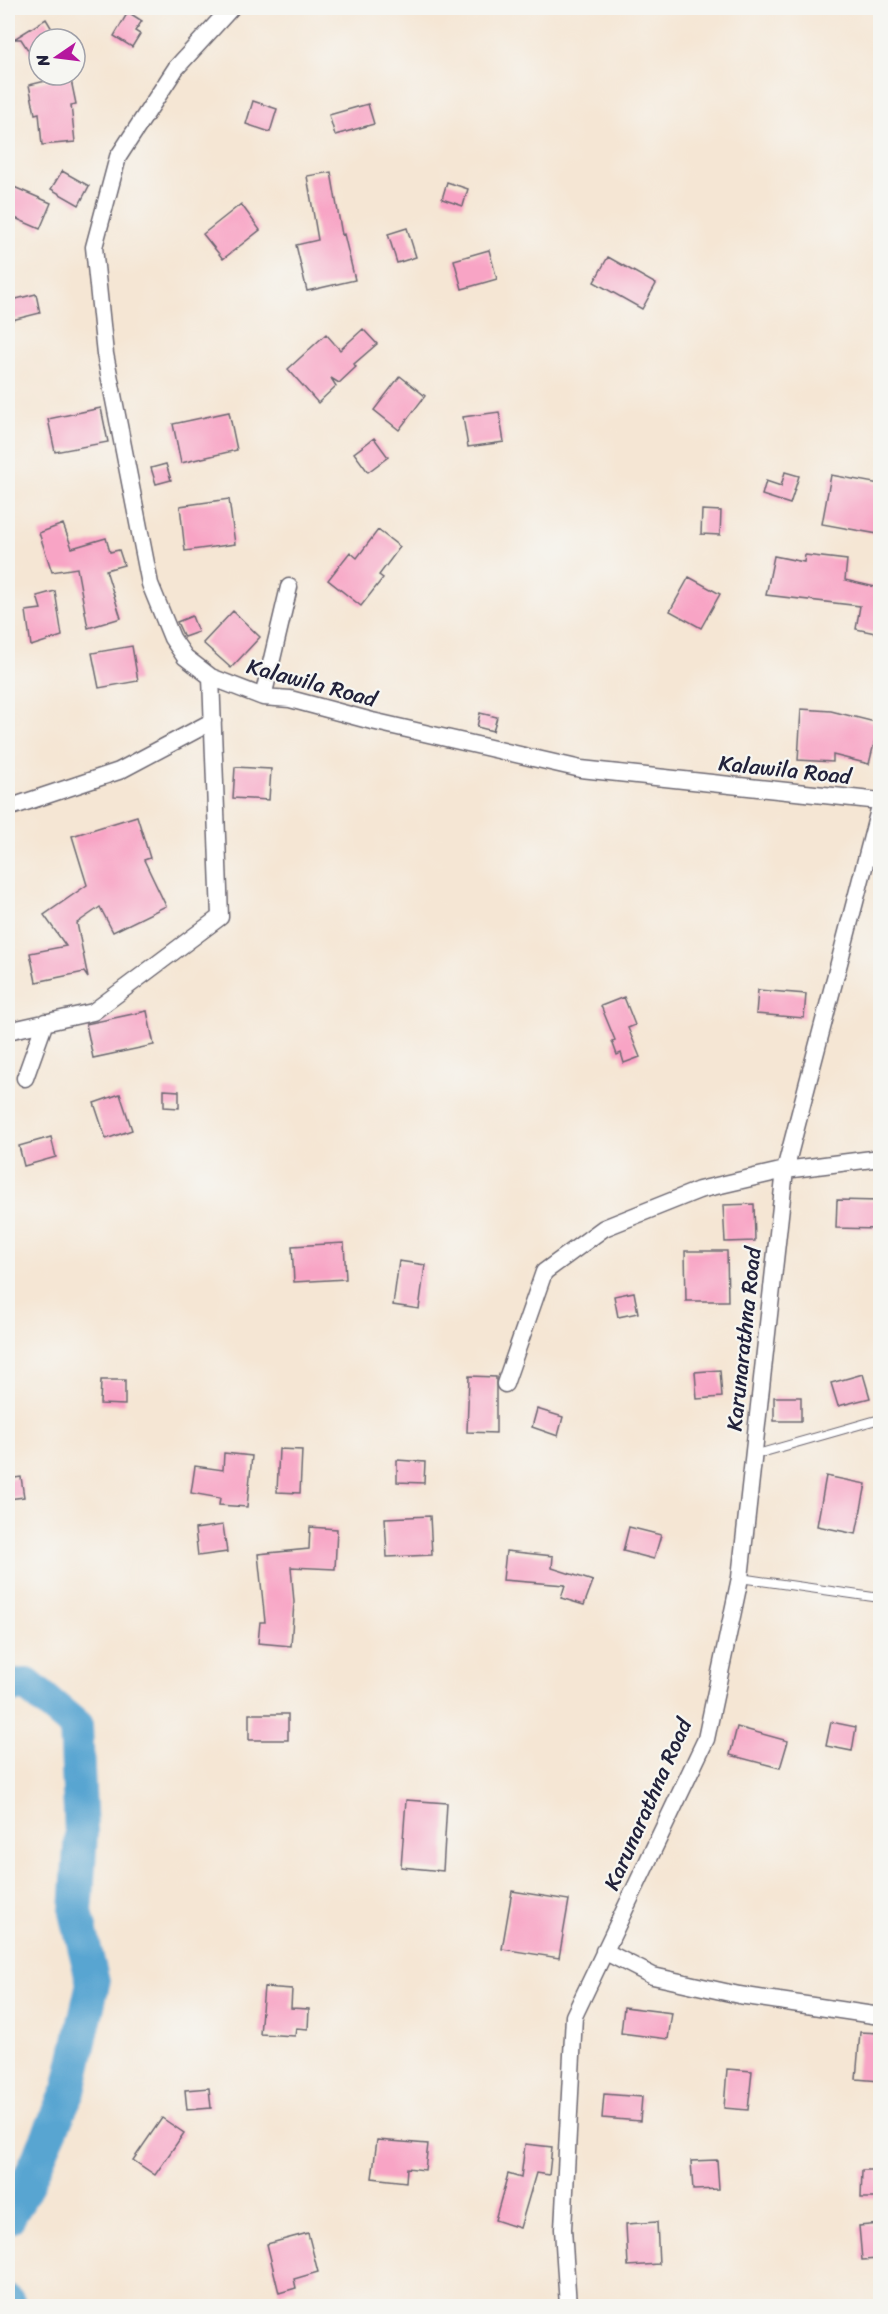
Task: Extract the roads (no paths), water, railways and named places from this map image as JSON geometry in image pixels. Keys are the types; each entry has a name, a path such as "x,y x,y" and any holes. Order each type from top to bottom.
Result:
{"street":[{"name":"Kalawila Road","path":"231,8 176,68 118,157 94,247 105,354 150,584 172,638 185,657 211,676 263,697 290,699 372,721 581,769 880,801"},
{"path":"263,697 289,587"},
{"path":"8,1031 93,1012 220,917 211,676"},
{"path":"8,808 119,771 213,721"},
{"name":"Karunarathna Road","path":"568,2307 563,2229 574,2016 706,1740 740,1578 785,1170 880,806"},
{"path":"25,1078 45,1023"},
{"path":"505,1384 544,1272 604,1228 699,1190 785,1170 880,1158"},
{"path":"604,1951 653,1976 738,1995 880,2016"}],"lane":[{"path":"753,1455 880,1419"},
{"path":"740,1578 880,1598"}],"waterway":[{"path":"8,1686 27,1685 76,1726 81,1833 76,1912 93,1983 69,2090 24,2190 8,2218"},
{"path":"8,2302 9,2306"}]}
